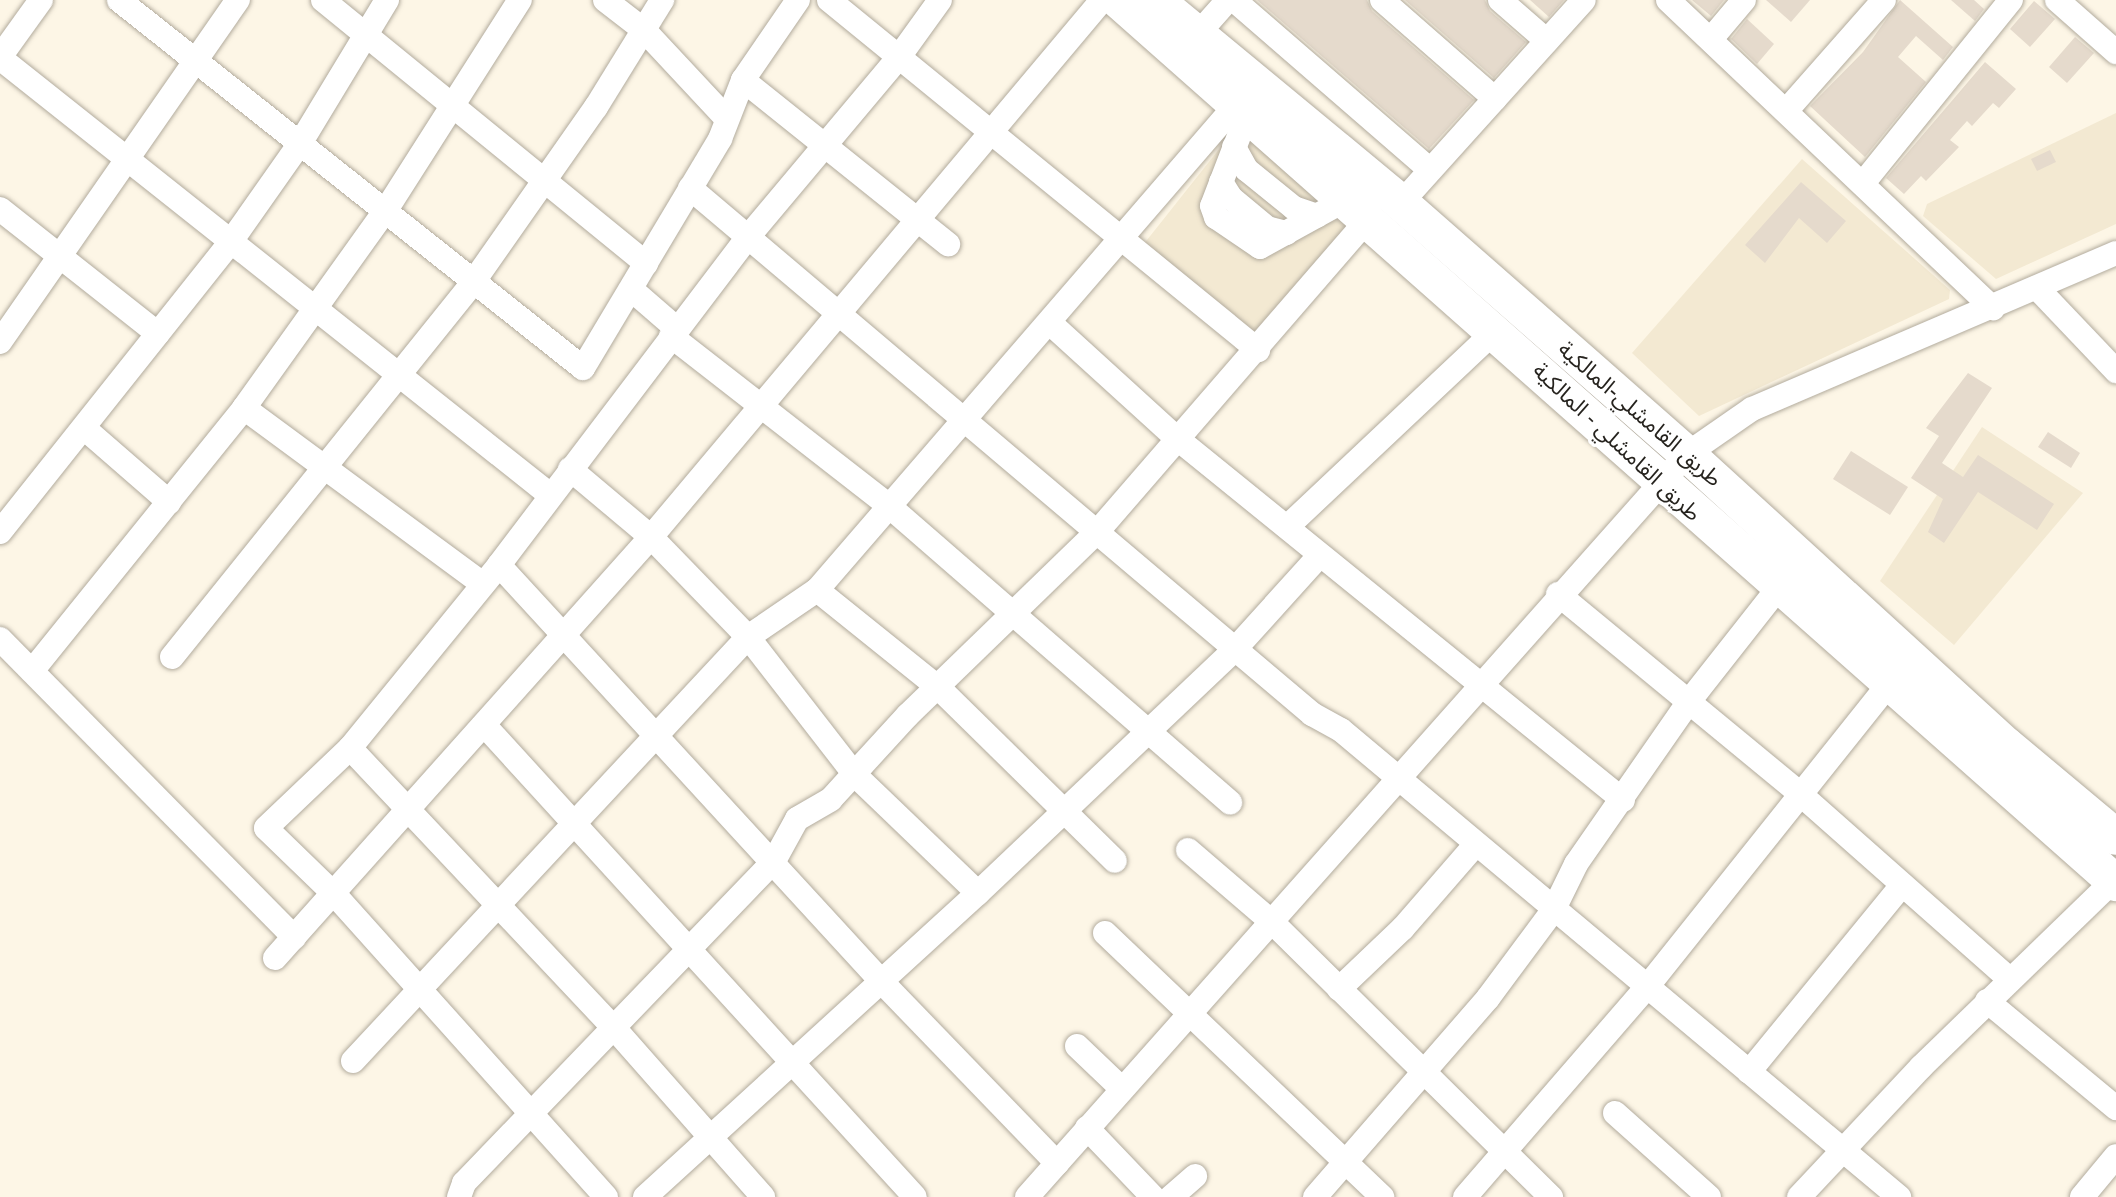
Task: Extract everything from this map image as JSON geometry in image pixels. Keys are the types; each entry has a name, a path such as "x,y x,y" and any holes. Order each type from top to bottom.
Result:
{"highway":[{"name":"طريق القامشلي - المالكية","path":"1118,0 1237,107 1373,215 1661,484 2115,882"},
{"name":"طريق القامشلي-المالكية","path":"1156,0 1196,36 1237,107 1373,215 1687,454 2006,745 2116,837"}],"street":[{"path":"41,0 0,57 549,494"},
{"path":"119,0 583,368 720,139 725,117 743,80 798,0"},
{"path":"0,342 238,0"},
{"path":"323,0 646,263"},
{"path":"0,532 232,240 301,142 387,0"},
{"path":"32,671 244,408 386,210 520,0"},
{"path":"605,0 644,30 725,117"},
{"path":"172,657 474,281 547,180 662,0"},
{"path":"829,0 1258,350"},
{"path":"606,1197 333,893 266,828 350,748 499,565 549,494 748,237 899,57 940,0"},
{"path":"275,958 486,727 651,537 994,134 1102,0"},
{"path":"1196,36 1228,0"},
{"path":"1234,0 1430,170"},
{"path":"1382,0 1495,99"},
{"path":"1500,0 1547,41"},
{"path":"459,1197 464,1183 774,861 797,819 831,799 908,715 940,689 1012,613 1097,532 1174,436 1258,350 1373,215 1430,170 1584,0"},
{"path":"1668,0 1864,182 1993,308"},
{"path":"1711,39 1744,0"},
{"path":"1786,111 1884,0"},
{"path":"1864,182 2011,0"},
{"path":"2057,0 2116,52"},
{"path":"743,80 948,244"},
{"path":"1237,107 1213,214 1249,243 1260,247 1286,233 1373,215"},
{"path":"353,1061 659,737 748,637 817,590 1237,107"},
{"path":"690,188 1097,532 1398,779 1896,1196"},
{"path":"0,209 158,334"},
{"path":"1027,1197 1120,1087 1191,1013 1478,684 1687,454 1752,409 2116,253"},
{"path":"2037,288 2116,371"},
{"path":"632,290 674,332 762,407 889,506 1230,802"},
{"path":"1050,323 1174,436 1623,800"},
{"path":"1287,527 1496,330"},
{"path":"244,408 322,469 483,584"},
{"path":"84,428 169,502"},
{"path":"570,469 651,537 748,637 855,775 978,893"},
{"path":"645,1197 978,893 1236,648 1320,555"},
{"path":"499,565 882,982 1057,1163"},
{"path":"1315,1197 1488,998 1554,909 1576,864 1687,704 1779,587"},
{"path":"817,590 940,689 1115,861"},
{"path":"1558,594 1687,704 1799,793 2010,980"},
{"path":"0,639 294,937"},
{"path":"1465,1197 1647,987 1888,685"},
{"path":"486,727 915,1197"},
{"path":"350,748 410,807 615,1029 708,1139 763,1197"},
{"path":"1339,989 1403,928 1476,844"},
{"path":"1188,850 1272,922 1425,1069 1551,1197"},
{"path":"1799,1197 1987,1001 2115,882"},
{"path":"1749,1072 1902,885"},
{"path":"1105,933 1382,1197"},
{"path":"1987,1001 2116,1108"},
{"path":"1077,1046 1120,1087"},
{"path":"1615,1113 1709,1197"},
{"path":"1087,1128 1153,1197"},
{"path":"2082,1197 2116,1156"},
{"path":"1171,1197 1195,1176"}],"shaded area":[{"path":"2116,113 2116,224 1996,279 1923,216 1927,204"},
{"path":"1235,116 1356,220 1257,340 1143,245 1220,148"},
{"path":"1802,159 1950,290 1949,299 1699,416 1632,353"},
{"path":"1982,427 2083,493 1954,645 1880,581"}],"building":[{"path":"1257,0 1367,0 1372,11 1474,100 1429,149"},
{"path":"1405,0 1485,0 1490,11 1526,42 1494,78"},
{"path":"1530,0 1564,0 1549,17"},
{"path":"1692,0 1724,0 1711,16"},
{"path":"1766,0 1810,0 1791,22"},
{"path":"1900,0 1953,47 1943,60 1916,36 1898,57 1926,82 1865,157 1810,106 1863,52"},
{"path":"1951,0 1974,0 1984,9 1975,21"},
{"path":"2034,1 2055,19 2030,47 2010,29"},
{"path":"1747,19 1774,44 1757,64 1731,39"},
{"path":"2075,37 2094,53 2067,83 2049,67"},
{"path":"1985,62 2016,89 1999,108 1993,103 1972,126 1967,121 1950,140 1959,147 1926,181 1921,176 1904,194 1886,178"},
{"path":"2050,150 2056,162 2037,171 2031,159"},
{"path":"1801,182 1846,221 1827,243 1799,218 1765,263 1745,245"},
{"path":"1968,373 1992,388 1942,463 1963,477 1978,455 2054,504 2037,530 1978,492 1944,543 1928,532 1943,499 1911,478 1939,436 1926,428"},
{"path":"2048,432 2080,453 2071,468 2038,447"},
{"path":"1851,451 1908,487 1890,515 1833,479"}]}
